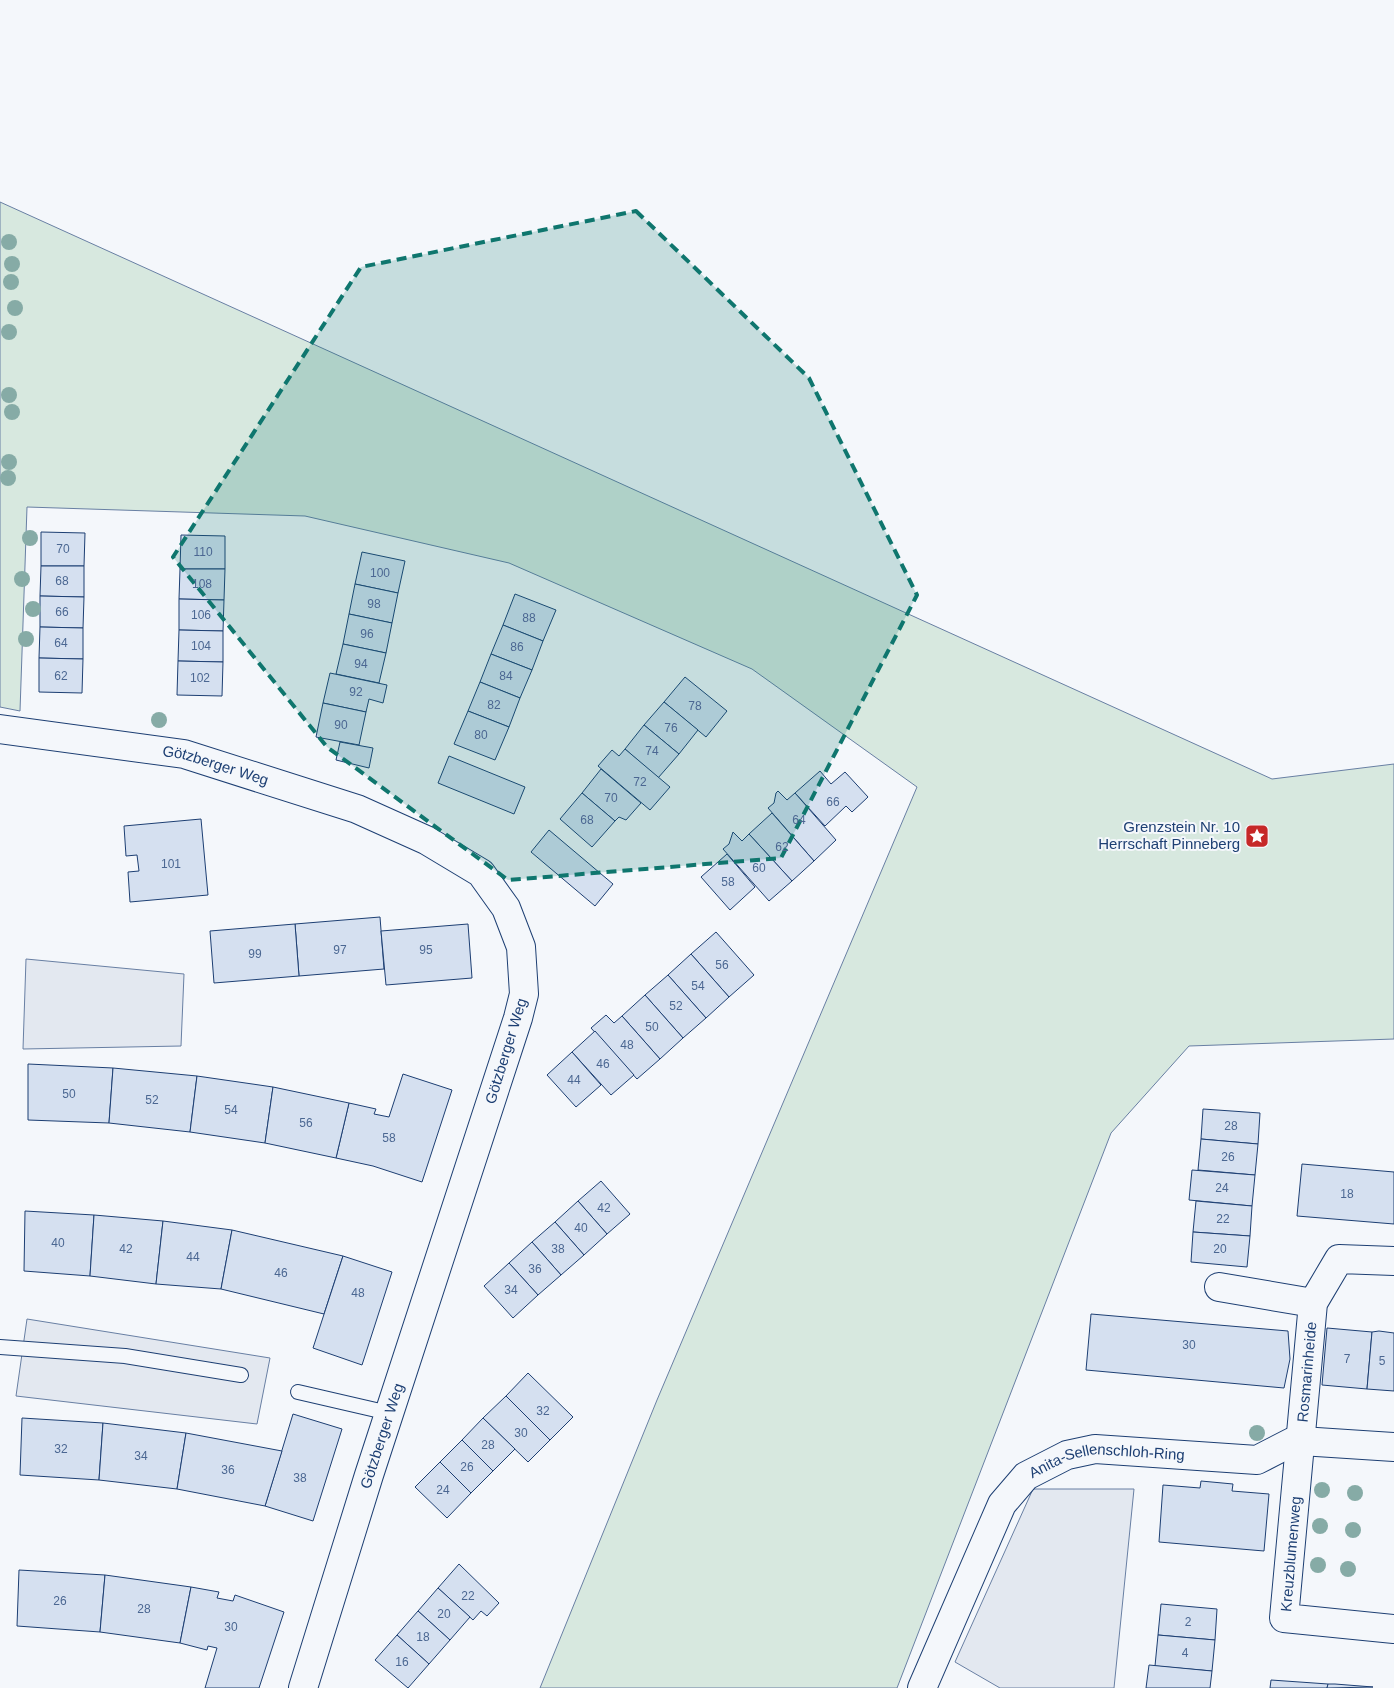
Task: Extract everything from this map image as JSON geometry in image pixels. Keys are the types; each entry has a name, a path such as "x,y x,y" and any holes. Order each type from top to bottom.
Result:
{"street":[{"name":"Götzberger Weg","path":"0,729 184,754 357,809 426,840 481,872 506,908 521,947 524,994 518,1018 389,1413 303,1688"},
{"name":"Rosmarinheide","path":"1301,1441 1313,1303 1339,1259 1394,1262"},
{"name":"Rosmarinheide","path":"1219,1287 1313,1303"},
{"name":"Anita-Sellenschloh-Ring","path":"922,1688 1002,1504 1026,1476 1068,1455 1095,1449 1257,1460 1292,1442 1301,1441 1394,1447"},
{"name":"Kreuzblumenweg","path":"1301,1441 1284,1618 1394,1629"}],"lane":[{"path":"0,1347 125,1356 241,1374"},
{"path":"298,1392 389,1413"}],"highlighted area":[{"path":"636,211 809,378 917,595 781,858 508,880 327,747 173,557 361,267"}],"shaded area":[{"path":"0,202 1272,779 1394,764 1394,1039 1189,1046 1111,1133 897,1688 540,1688 657,1400 917,787 752,669 509,563 305,516 27,507 20,711 0,707"},
{"path":"26,959 184,974 181,1046 23,1049"},
{"path":"27,1319 270,1358 257,1424 16,1396"},
{"path":"1033,1489 1134,1489 1114,1688 1000,1688 955,1662"}],"building":[{"path":"41,532 85,533 84,566 41,566"},
{"path":"181,535 225,536 225,569 180,569"},
{"path":"362,552 405,561 398,593 355,584"},
{"path":"41,566 84,566 84,597 40,596"},
{"path":"180,569 225,569 224,600 179,599"},
{"path":"355,584 398,593 392,623 349,614"},
{"path":"515,594 556,610 543,641 503,625"},
{"path":"40,596 84,597 83,628 40,627"},
{"path":"179,599 224,600 223,631 179,630"},
{"path":"349,614 392,623 386,653 343,644"},
{"path":"503,625 543,641 532,670 491,654"},
{"path":"40,627 83,628 83,659 39,658"},
{"path":"179,630 223,631 223,662 178,661"},
{"path":"343,644 386,653 379,683 336,674"},
{"path":"491,654 532,670 520,698 480,682"},
{"path":"39,658 83,659 82,693 39,692"},
{"path":"178,661 223,662 222,696 177,695"},
{"path":"330,673 387,685 383,703 369,699 366,712 323,703"},
{"path":"685,677 727,711 706,737 664,702"},
{"path":"480,682 520,698 509,727 468,711"},
{"path":"664,702 698,730 679,754 644,725"},
{"path":"323,703 366,712 359,745 316,737"},
{"path":"468,711 509,727 495,760 454,744"},
{"path":"644,725 679,754 658,778 625,749"},
{"path":"340,742 373,748 369,768 336,760"},
{"path":"625,749 670,787 650,810 598,766 612,750 619,756"},
{"path":"449,756 525,787 514,814 438,783"},
{"path":"601,769 641,803 626,820 619,817 615,821 582,793"},
{"path":"820,771 831,784 845,772 868,797 852,812 846,806 825,826 795,793"},
{"path":"778,791 787,800 795,793 836,840 814,861 768,808 774,803"},
{"path":"582,793 615,821 592,847 560,819"},
{"path":"772,813 814,861 792,881 749,834"},
{"path":"201,819 208,895 130,902 128,872 139,871 137,855 126,856 124,826"},
{"path":"549,830 613,884 595,906 531,852"},
{"path":"733,832 742,841 749,834 792,881 769,901 723,849 729,844"},
{"path":"727,854 755,887 730,910 701,877"},
{"path":"380,917 384,969 299,976 295,924"},
{"path":"295,924 299,976 214,983 210,931"},
{"path":"468,924 472,978 386,985 381,931"},
{"path":"716,932 754,975 729,997 691,954"},
{"path":"691,954 729,997 706,1018 668,975"},
{"path":"668,975 706,1018 683,1038 645,995"},
{"path":"645,995 683,1038 660,1059 622,1016"},
{"path":"606,1015 614,1023 622,1016 660,1059 637,1079 591,1028"},
{"path":"595,1031 634,1075 611,1095 572,1052"},
{"path":"572,1052 601,1085 576,1107 547,1075"},
{"path":"28,1064 113,1068 109,1123 28,1120"},
{"path":"113,1068 197,1076 190,1132 109,1123"},
{"path":"403,1074 452,1090 422,1182 373,1166 336,1158 349,1103 376,1109 374,1114 389,1117"},
{"path":"197,1076 273,1087 265,1143 190,1132"},
{"path":"273,1087 349,1103 336,1158 265,1143"},
{"path":"1203,1109 1260,1113 1258,1144 1201,1139"},
{"path":"1201,1139 1258,1144 1255,1175 1198,1170"},
{"path":"1302,1164 1394,1172 1394,1224 1297,1216"},
{"path":"1192,1170 1255,1175 1252,1206 1189,1200"},
{"path":"601,1181 630,1214 607,1234 578,1201"},
{"path":"578,1201 607,1234 584,1255 555,1222"},
{"path":"1196,1201 1252,1206 1250,1236 1193,1232"},
{"path":"25,1211 94,1215 90,1276 24,1271"},
{"path":"94,1215 163,1221 156,1284 90,1276"},
{"path":"163,1221 232,1230 221,1289 156,1284"},
{"path":"555,1222 584,1255 561,1275 532,1242"},
{"path":"232,1230 343,1256 324,1314 221,1289"},
{"path":"1193,1232 1250,1236 1247,1267 1191,1262"},
{"path":"532,1242 561,1275 538,1295 509,1263"},
{"path":"343,1256 392,1272 362,1365 313,1348"},
{"path":"509,1263 538,1295 513,1318 484,1286"},
{"path":"1091,1314 1288,1331 1290,1359 1284,1388 1086,1370"},
{"path":"1327,1328 1372,1332 1367,1389 1322,1385"},
{"path":"1372,1332 1394,1333 1394,1391 1367,1389"},
{"path":"528,1373 573,1417 550,1440 506,1396"},
{"path":"506,1396 550,1440 528,1462 483,1418"},
{"path":"293,1414 342,1429 313,1521 265,1506"},
{"path":"22,1418 103,1423 99,1480 20,1475"},
{"path":"483,1418 515,1449 493,1471 462,1440"},
{"path":"103,1423 186,1433 177,1489 99,1480"},
{"path":"186,1433 282,1451 265,1506 177,1489"},
{"path":"462,1440 493,1471 471,1493 440,1462"},
{"path":"440,1462 471,1493 447,1518 415,1487"},
{"path":"1201,1481 1233,1484 1232,1491 1269,1494 1264,1551 1159,1542 1163,1485 1200,1488"},
{"path":"459,1564 499,1603 487,1616 481,1611 473,1620 438,1588"},
{"path":"19,1570 105,1575 100,1632 17,1626"},
{"path":"105,1575 191,1587 180,1643 100,1632"},
{"path":"191,1587 219,1592 217,1598 233,1601 235,1595 284,1612 259,1688 205,1688 217,1648 208,1646 207,1650 180,1643"},
{"path":"438,1588 470,1617 450,1640 418,1611"},
{"path":"1161,1604 1217,1609 1215,1640 1158,1635"},
{"path":"418,1611 450,1640 429,1664 397,1635"},
{"path":"397,1635 429,1664 408,1688 375,1660"},
{"path":"1158,1635 1215,1640 1212,1671 1155,1666"},
{"path":"1149,1665 1212,1671 1210,1688 1146,1688"},
{"path":"1271,1680 1328,1684 1327,1688 1270,1688"},
{"path":"1328,1684 1335,1684 1373,1687 1327,1688"}],"place":[{"name":"Grenzstein Nr. 10 Herrschaft Pinneberg","path":"1257,836"}]}
